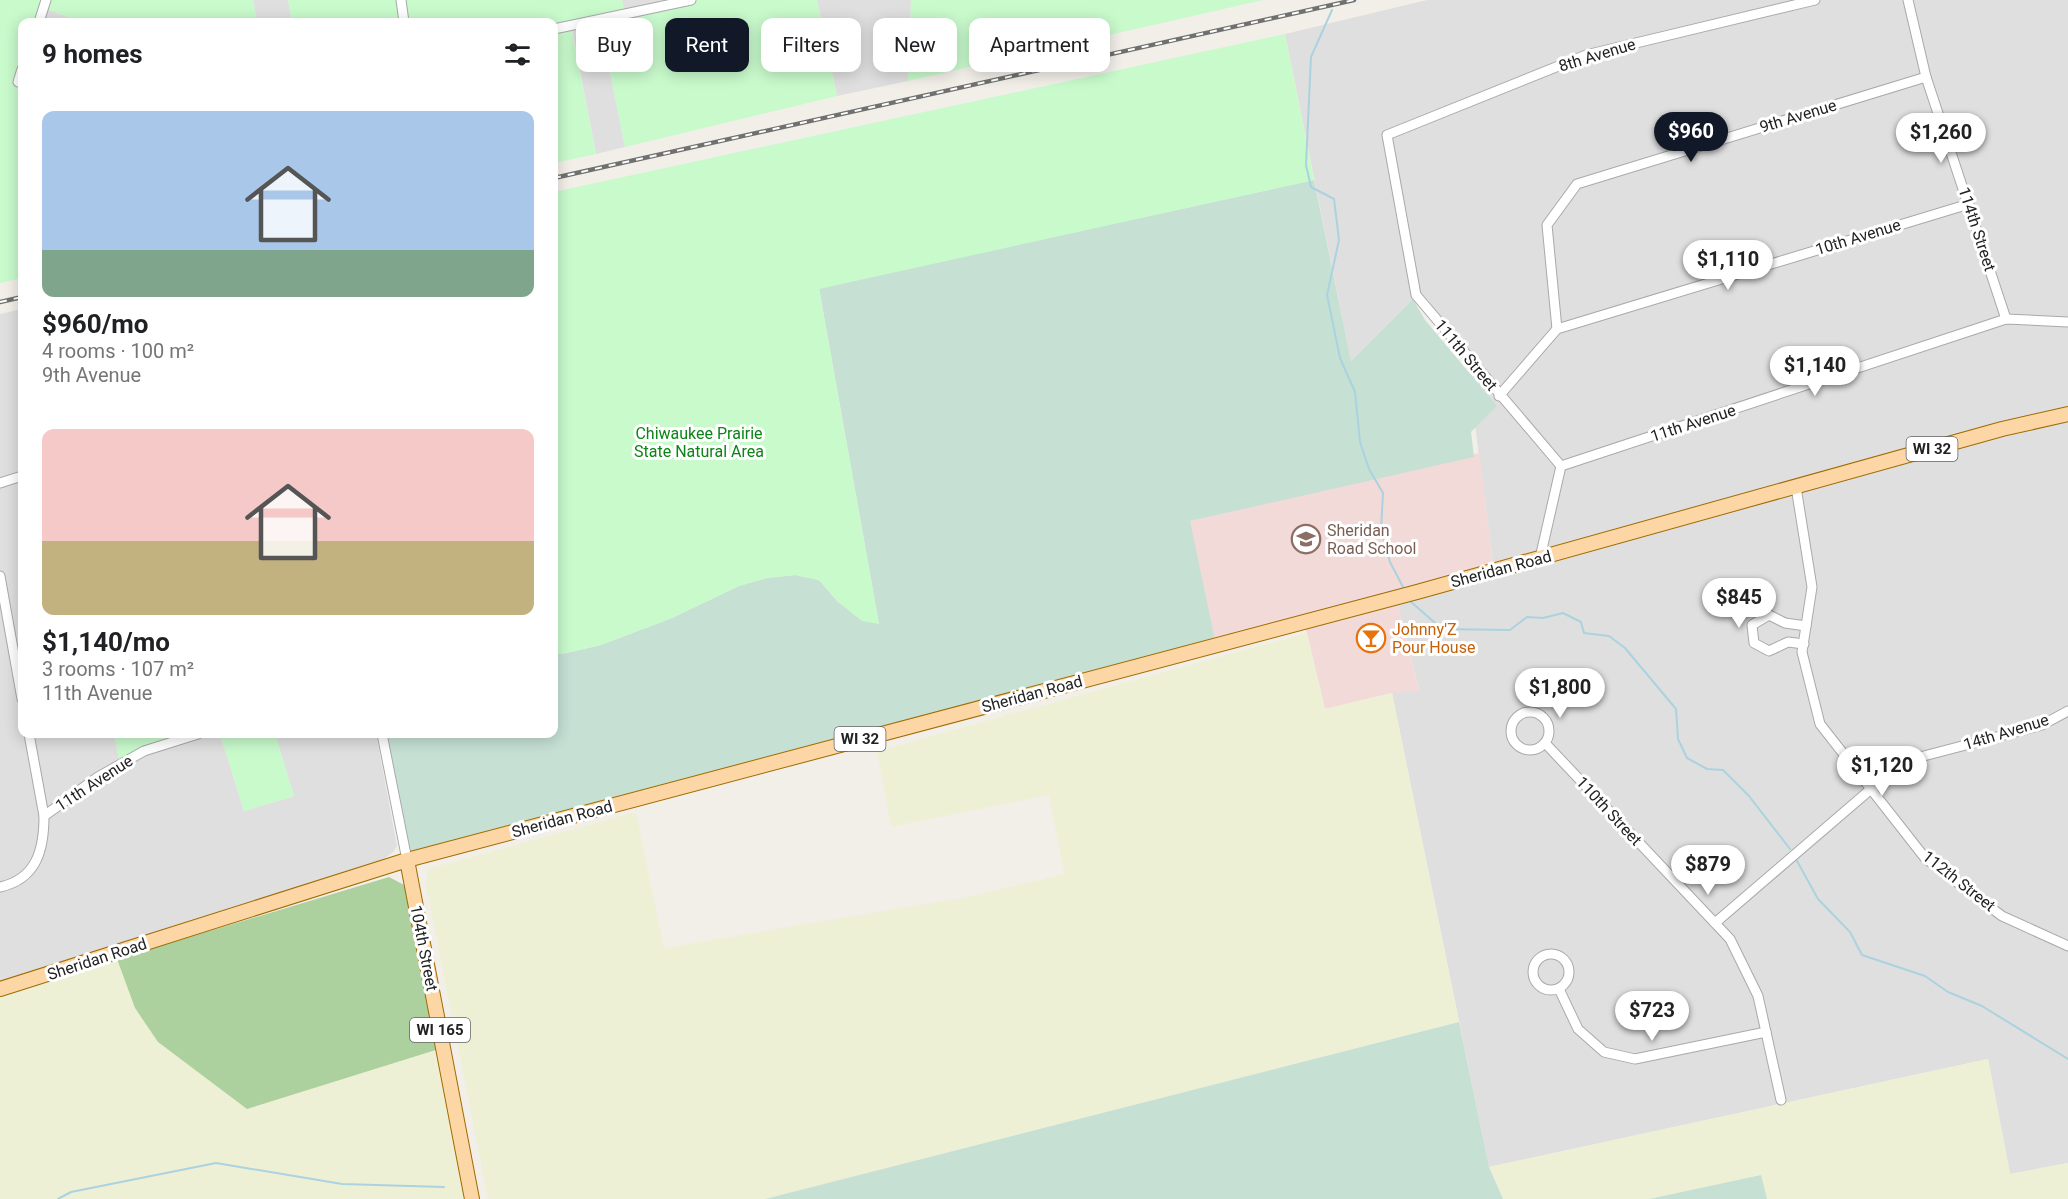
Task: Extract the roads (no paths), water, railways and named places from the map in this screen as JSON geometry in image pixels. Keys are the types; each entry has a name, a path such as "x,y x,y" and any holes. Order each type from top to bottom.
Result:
{"main road":[{"name":"Sheridan Road","path":"0,989 407,860 1540,558 2002,429 2068,414"},
{"name":"104th Street","path":"407,860 472,1199"}],"street":[{"path":"40,18 46,0"},
{"path":"400,0 403,18"},
{"path":"558,28 691,0"},
{"name":"8th Avenue","path":"1387,135 1586,55 1815,0"},
{"name":"114th Street","path":"1908,0 1926,77 2006,320"},
{"name":"9th Avenue","path":"1557,328 1547,225 1577,184 1926,77"},
{"name":"111th Street","path":"1387,135 1416,296 1561,466"},
{"name":"10th Avenue","path":"1557,328 1969,204"},
{"name":"11th Avenue","path":"1561,466 2006,320 2068,322"},
{"path":"1499,396 1557,328"},
{"path":"1540,558 1561,466"},
{"path":"0,483 18,477"},
{"name":"112th Street","path":"1797,487 1812,587 1802,652 1820,724 1925,858 2002,916 2068,946"},
{"path":"0,576 18,677"},
{"path":"1804,644 1788,642 1769,651 1754,643 1752,626 1769,615 1785,622 1806,626"},
{"name":"14th Avenue","path":"1715,923 1871,789 1920,757 2042,725 2068,711"},
{"path":"1531,712 1542,716 1549,732 1545,743 1534,749 1521,747 1516,743 1512,731 1516,719 1531,712"},
{"path":"30,738 44,816"},
{"name":"11th Avenue","path":"0,887 26,875 40,855 44,816 98,777 144,751 185,738"},
{"name":"104th Street","path":"383,738 407,860"},
{"name":"110th Street","path":"1545,743 1730,939 1758,996 1781,1100"},
{"path":"1559,989 1578,1029 1604,1052 1635,1059 1766,1032"}],"waterway":[{"path":"1332,10 1311,57 1306,165 1311,187 1334,199 1339,240 1327,295 1340,358 1355,392 1360,442 1369,469 1383,493 1381,530 1390,562 1403,587"},
{"path":"1410,601 1442,629 1510,630 1527,617 1543,618 1563,613 1581,622 1584,633 1609,636 1625,648 1676,709 1678,739 1687,758 1707,769 1723,770 1749,796 1790,849"},
{"path":"1797,861 1818,899 1850,932 1862,955 1925,976 1948,992 1982,1006 2068,1059"},
{"path":"58,1199 71,1192 216,1163 342,1184 444,1187"}],"railway":[{"path":"558,177 1354,0"},
{"path":"0,302 18,298"}],"place":[{"name":"Sheridan Road School","path":"1306,539"},
{"name":"Johnny'Z Pour House","path":"1371,638"}],"park label":[{"name":"Chiwaukee Prairie State Natural Area","path":"699,442"}]}
